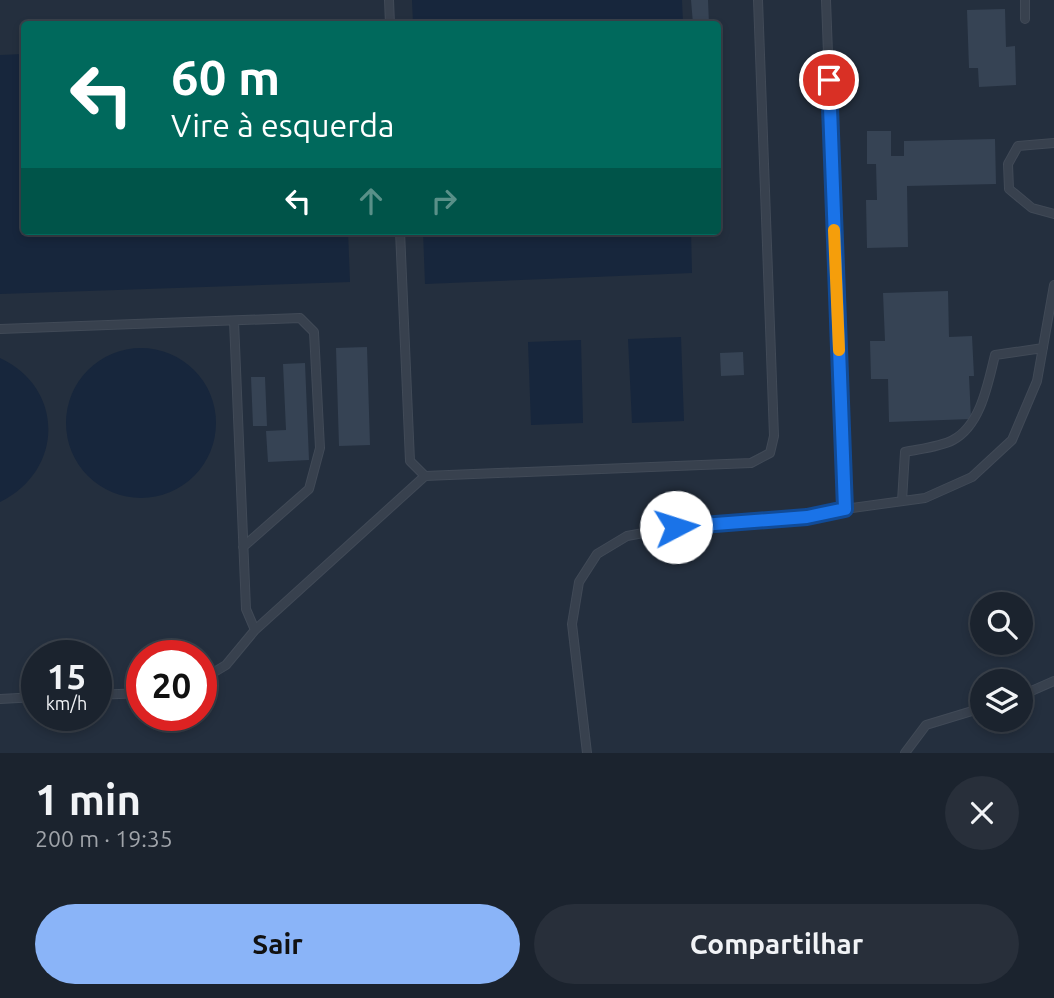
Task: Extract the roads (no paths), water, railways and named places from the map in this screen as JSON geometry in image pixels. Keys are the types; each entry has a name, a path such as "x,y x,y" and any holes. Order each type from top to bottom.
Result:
{"lane":[{"path":"389,0 390,21"},
{"path":"217,670 226,665 255,630 425,476 751,463 770,453 774,436 758,0"},
{"path":"826,0 845,509"},
{"path":"1025,0 1025,19"},
{"path":"1054,143 1018,146 1008,164 1009,189 1032,208 1054,214"},
{"path":"400,235 410,461 425,476"},
{"path":"587,753 572,624 579,582 597,554 627,536 676,527 807,517 925,498 972,477 1012,440 1037,381 1054,285"},
{"path":"0,329 300,318 313,332 320,448 309,489 243,547"},
{"path":"234,321 246,608 255,630"},
{"path":"902,501 905,452 953,440 975,418 995,355 1043,348"},
{"path":"1033,690 1054,681"},
{"path":"0,699 21,698"},
{"path":"905,753 926,725 970,712"}],"water":[{"path":"412,0 682,0 683,21 413,21"},
{"path":"21,54 21,235 348,235 350,282 0,294 0,55"},
{"path":"423,235 691,235 692,273 425,284"},
{"path":"681,337 684,421 632,423 628,339"},
{"path":"581,340 583,423 531,425 528,342"},
{"path":"141,348 170,353 194,370 211,394 216,423 211,452 194,476 170,493 141,498 112,493 88,476 71,452 66,423 71,394 88,370 112,353"},
{"path":"0,358 21,372 36,389 45,409 48,430 45,451 36,471 21,488 0,502"}]}
